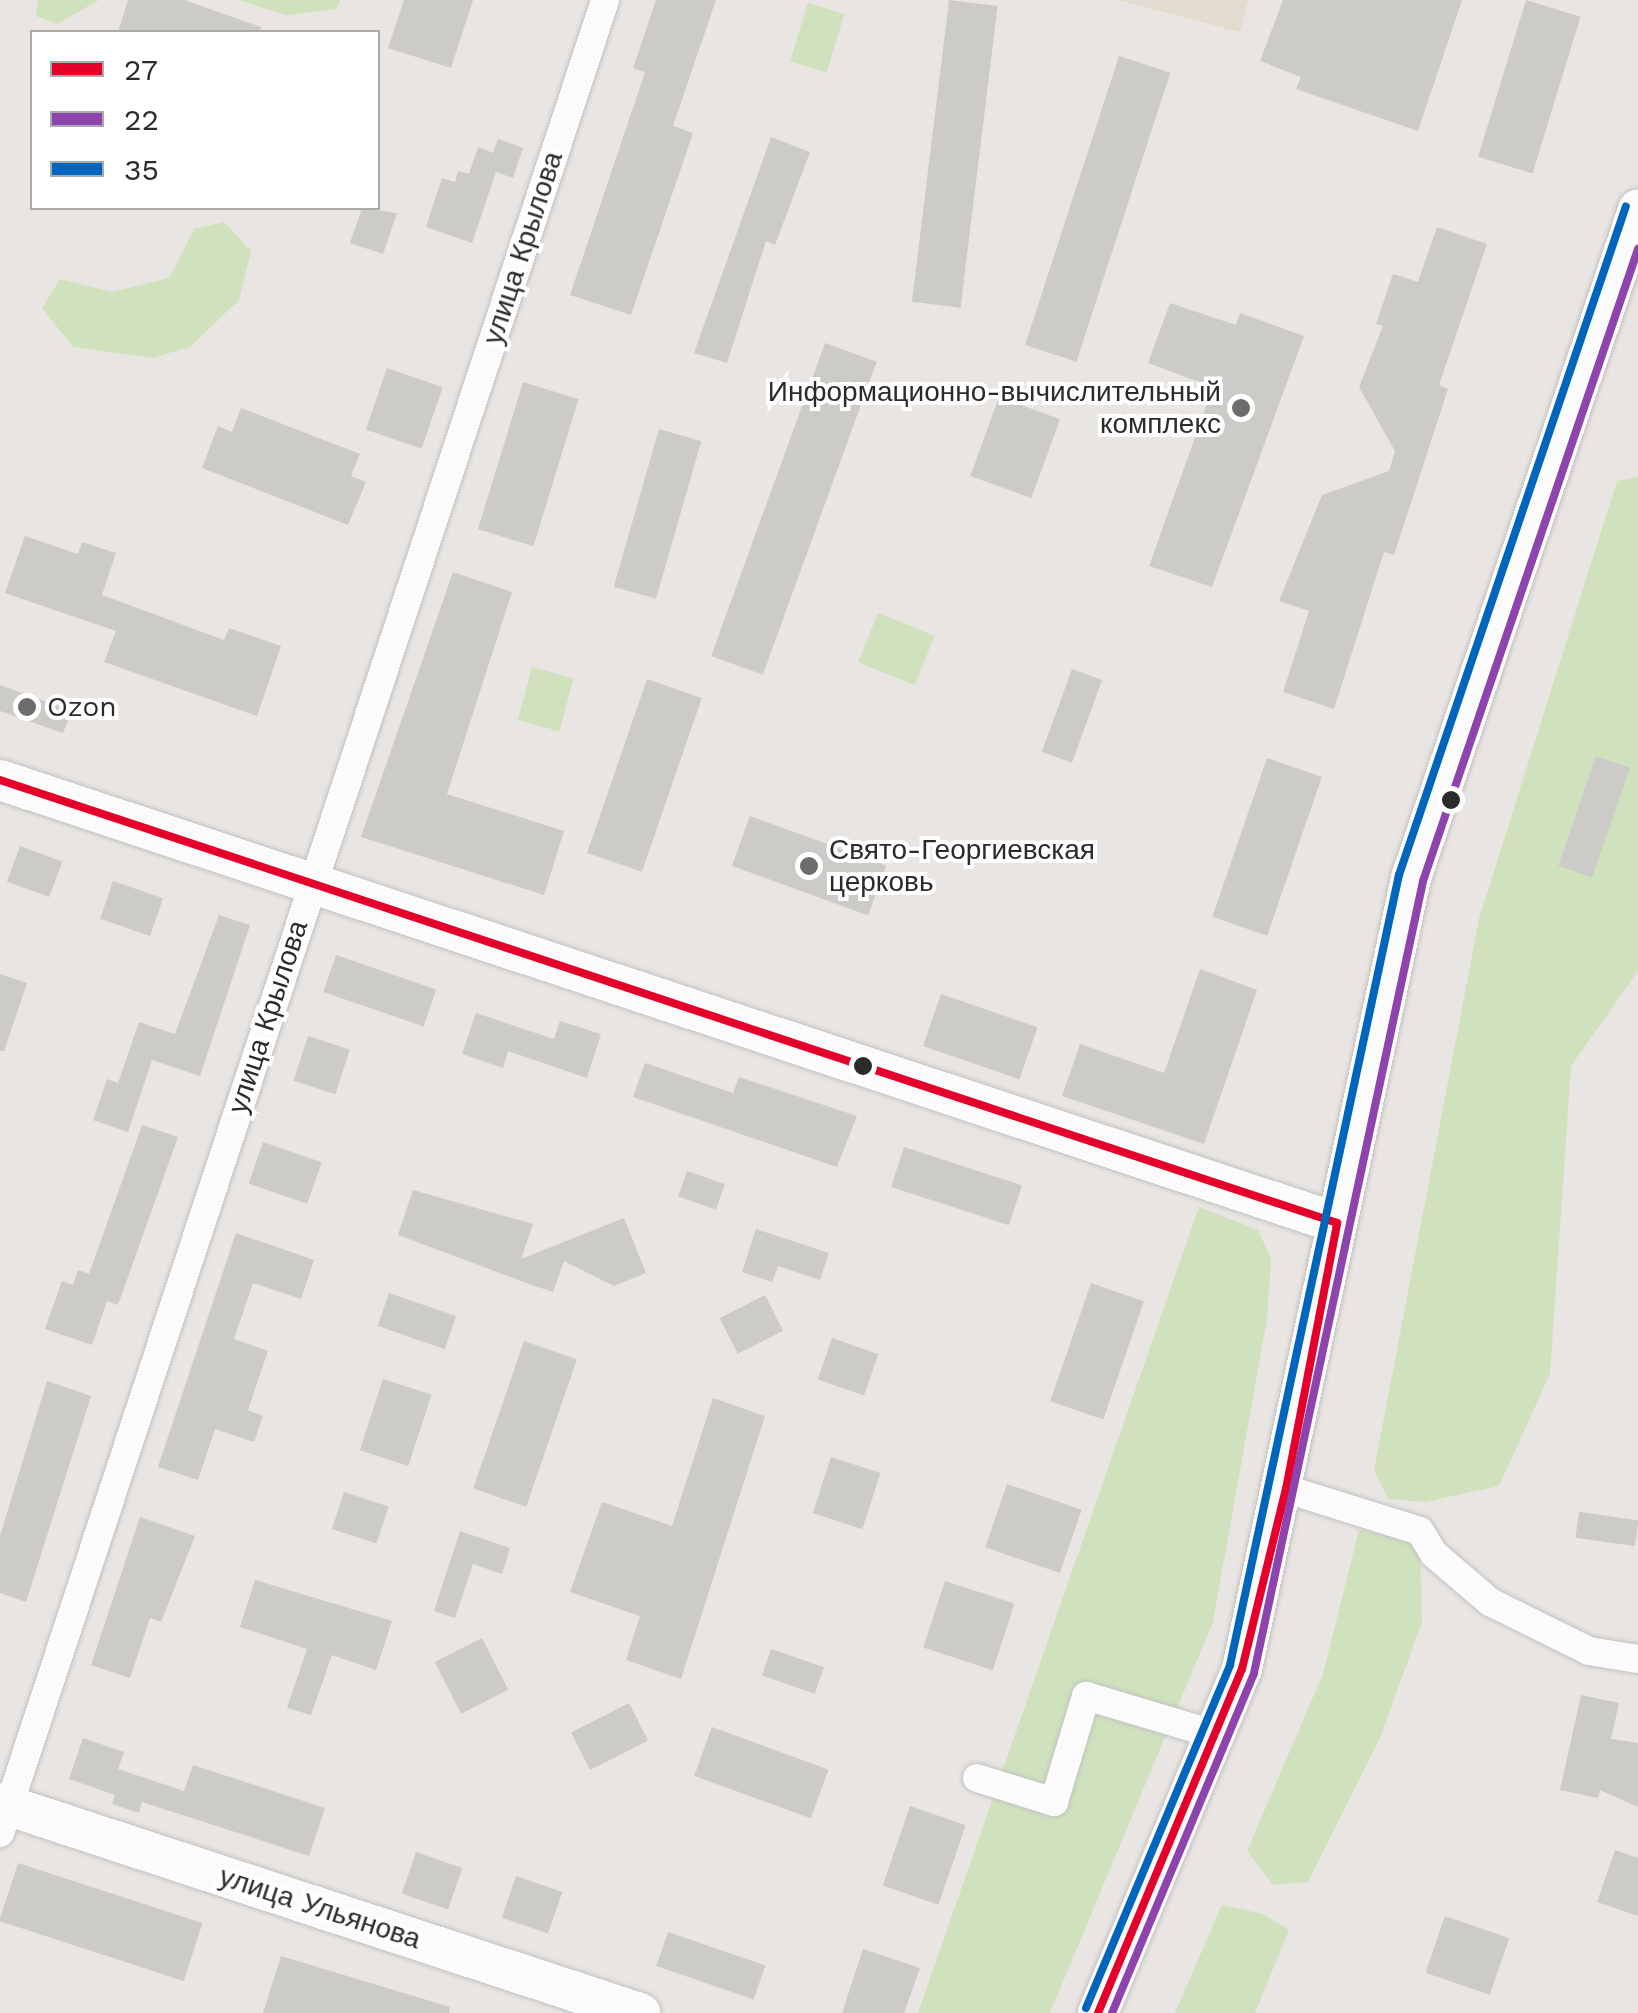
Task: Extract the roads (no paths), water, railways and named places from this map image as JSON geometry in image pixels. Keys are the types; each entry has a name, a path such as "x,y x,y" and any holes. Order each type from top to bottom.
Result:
{"main road":[{"path":"1098,2013 1217,1735 1257,1618 1411,878 1638,210"},
{"path":"2,788 313,881 1337,1223"},
{"name":"улица Ульянова","path":"3,1814 640,2013"}],"street":[{"name":"улица Крылова","path":"3,1814 605,0"},
{"path":"1286,1488 1420,1531 1434,1554 1490,1602 1589,1651 1638,1659"},
{"path":"978,1778 1054,1802 1086,1696 1217,1735"}],"place":[{"name":"Информационно-вычислительный комплекс","path":"1241,408"},
{"name":"Ozon","path":"27,707"},
{"name":"Свято-Георгиевская церковь","path":"809,866"}]}
